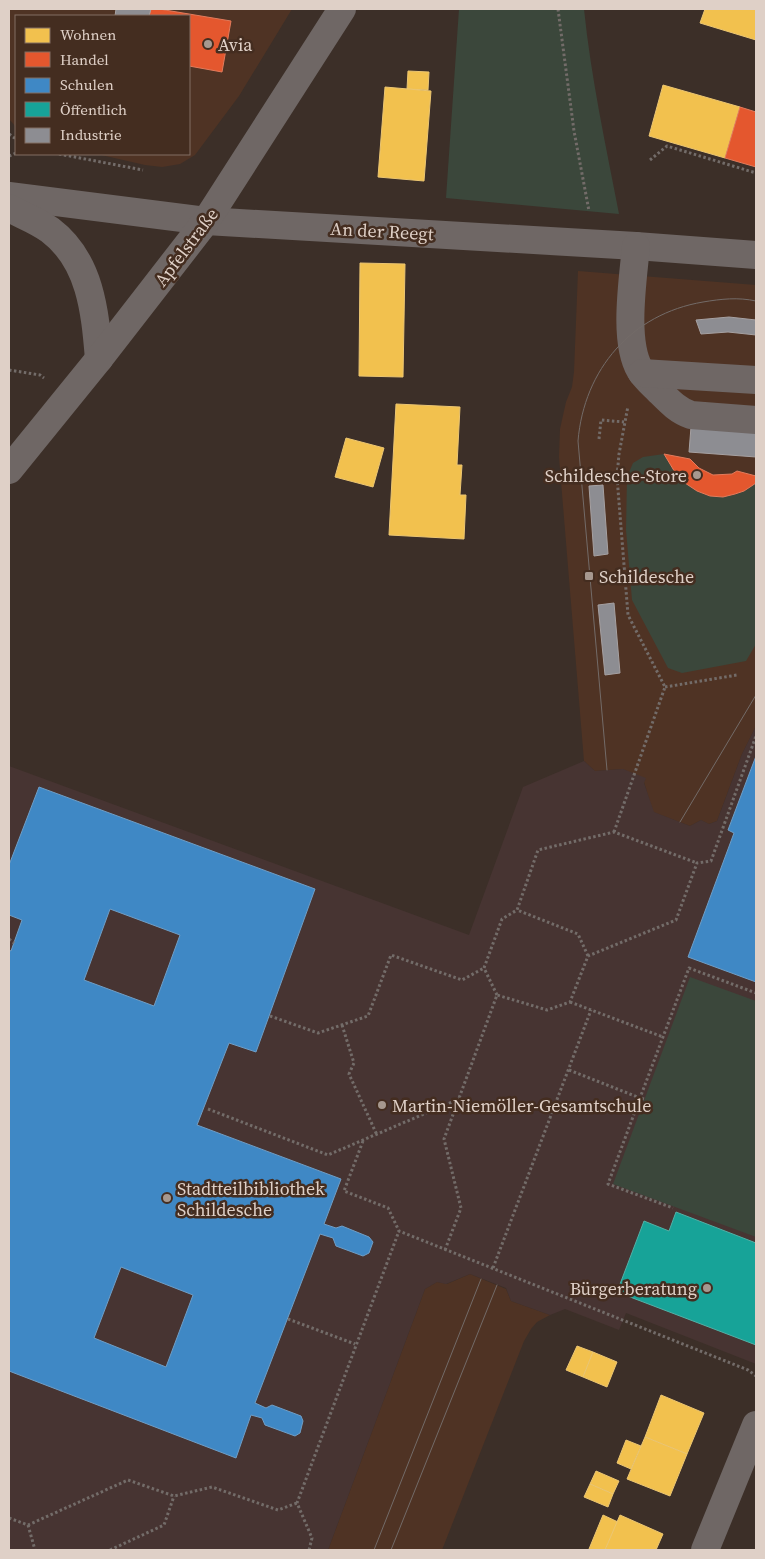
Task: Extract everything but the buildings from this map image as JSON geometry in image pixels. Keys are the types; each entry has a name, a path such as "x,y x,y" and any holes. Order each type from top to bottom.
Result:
{"street":[{"name":"Apfelstraße","path":"9,470 99,359 206,221 342,9"},
{"name":"An der Reegt","path":"9,196 206,221 636,246 756,255"},
{"path":"9,208 50,230 70,249 83,269 95,315 99,359"},
{"path":"636,246 630,335 632,351 642,373 682,412 692,415 756,420"},
{"path":"642,373 756,380"},
{"path":"705,1550 756,1425"}],"path":[{"path":"558,9 574,130 595,244"},
{"path":"650,160 667,146 756,173"},
{"path":"64,155 143,170"},
{"path":"599,439 601,420 624,422 617,477 628,616 665,687 614,832"},
{"path":"665,687 738,675"},
{"path":"270,1016 318,1033 368,1016 391,955 462,980 484,968 502,919 517,910 538,850 614,832 697,862 711,861 756,736"},
{"path":"588,956 676,920 697,862"},
{"path":"517,910 578,934 588,956 570,1002"},
{"path":"9,939 14,943"},
{"path":"484,968 498,995 547,1010 570,1002 663,1037"},
{"path":"673,1208 608,1184 642,1098 689,968 756,993"},
{"path":"445,1250 461,1208 444,1139 498,995"},
{"path":"493,1268 591,1010"},
{"path":"342,1025 354,1063 349,1074 377,1135"},
{"path":"568,1070 642,1098"},
{"path":"208,1109 328,1155 459,1099"},
{"path":"363,1141 344,1191 388,1208 399,1231 748,1370 756,1376"},
{"path":"310,1550 312,1538 297,1503 399,1231"},
{"path":"288,1319 356,1344"},
{"path":"9,1518 28,1525 128,1480 174,1496 212,1487 278,1510 297,1503"},
{"path":"110,1550 164,1525 174,1496"},
{"path":"28,1525 35,1550"}],"shaded area":[{"path":"9,9 292,9 239,96 195,155 180,164 162,167 101,155 190,155 190,15 15,15 15,126 9,119"},
{"path":"578,271 756,285 756,726 742,754 717,821 709,824 701,820 690,826 653,812 644,782 623,769 595,771 584,761 559,457 560,429 566,402 572,387 574,372"},
{"name":"Martin-Niemöller-Gesamtschule","path":"756,726 756,1364 626,1313 619,1330 565,1309 550,1315 511,1301 506,1288 470,1274 446,1284 437,1282 425,1289 328,1550 9,1550 9,766 469,935 523,787 584,761 595,771 623,769 646,778 644,783 654,812 690,826 701,820 709,824 717,821 742,754"},
{"path":"470,1274 506,1289 511,1301 550,1315 537,1322 524,1341 442,1550 328,1550 425,1289 437,1282 447,1284"}],"green space":[{"path":"459,9 584,9 595,86 619,214 446,198"},
{"path":"664,454 681,479 703,494 716,497 729,496 742,492 756,483 756,644 746,661 682,673 668,668 632,600 626,530 627,477 633,463 643,457"},
{"path":"690,977 756,1001 756,1237 613,1184"}],"tram line":[{"path":"607,770 578,441 582,415 590,391 601,369 616,349 634,332 654,319 677,308 716,300 743,299 756,301"},
{"path":"680,822 756,695"},
{"path":"374,1550 481,1279"},
{"path":"391,1550 497,1285"}],"place":[{"name":"Avia","path":"208,44"},
{"name":"Schildesche-Store","path":"697,475"},
{"name":"Schildesche","path":"589,576"},
{"name":"Martin-Niemöller-Gesamtschule","path":"382,1105"},
{"name":"Stadtteilbibliothek Schildesche","path":"167,1198"},
{"name":"Bürgerberatung","path":"707,1288"}]}
